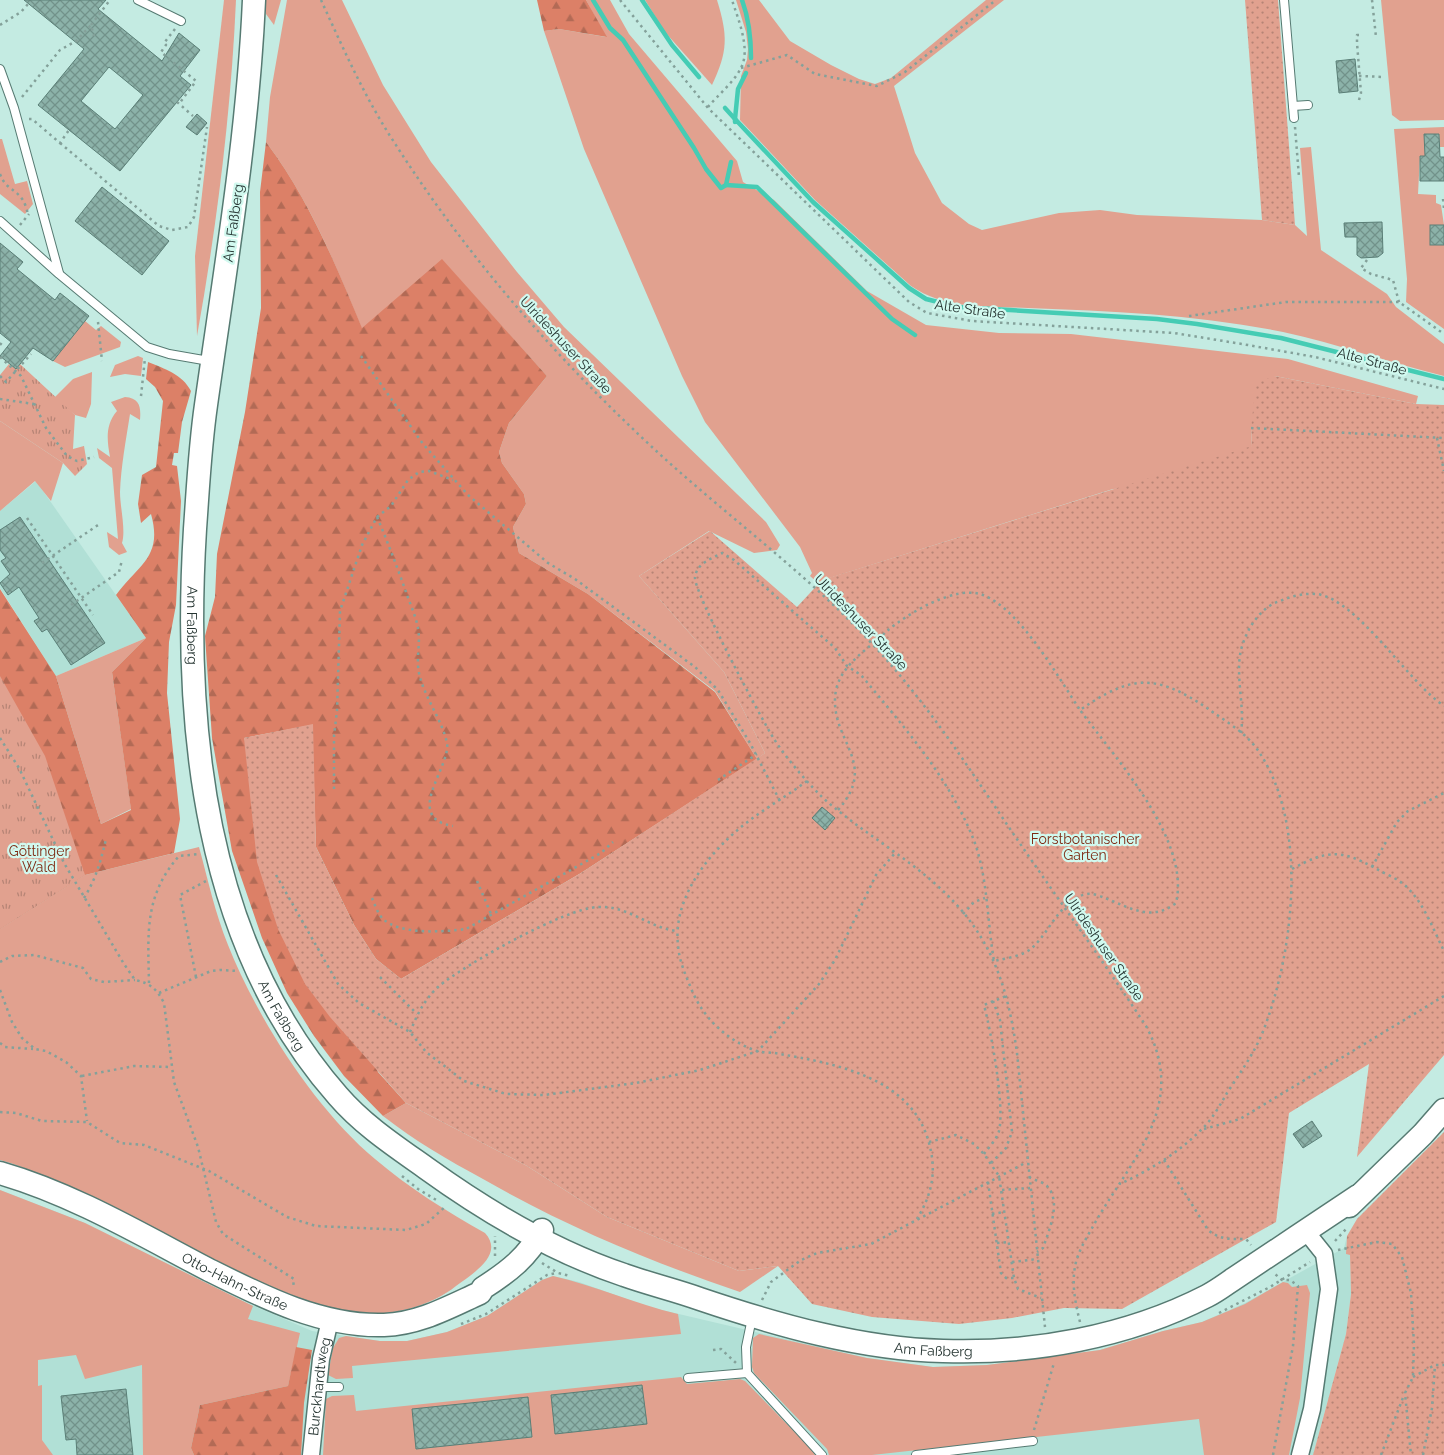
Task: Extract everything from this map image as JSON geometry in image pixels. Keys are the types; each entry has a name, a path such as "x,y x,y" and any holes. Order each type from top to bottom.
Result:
{"street":[{"name":"Am Faßberg","path":"254,0 248,96 239,178 199,471 191,619 194,703 210,828 232,908 262,985 307,1057 340,1099 381,1136 435,1174 464,1186 543,1236 650,1282 753,1316 868,1343 939,1352 988,1351 1047,1345 1084,1338 1156,1317 1216,1291 1314,1242 1358,1196 1423,1134 1444,1110"},
{"name":"Otto-Hahn-Straße","path":"0,1173 63,1196 263,1296 330,1320 357,1324 385,1325 414,1321 428,1317 480,1293 483,1288 518,1264 543,1236"},
{"path":"1300,1455 1312,1409 1322,1334 1320,1278 1314,1242"},
{"name":"Burckhardtweg","path":"311,1455 317,1387 330,1320"}],"lane":[{"path":"138,0 181,21"},
{"path":"1284,0 1294,118"},
{"path":"0,69 14,108 59,274"},
{"path":"1293,106 1308,105"},
{"path":"0,221 59,274 147,347 169,354 214,362"},
{"path":"753,1316 746,1347 747,1373 822,1455"},
{"path":"688,1378 747,1373"},
{"path":"317,1387 339,1387"},
{"path":"916,1455 1033,1441"}],"path":[{"path":"14,108 60,50 76,41 110,0"},
{"name":"Ulrideshuser Straße","path":"321,0 346,54 393,141 456,231 527,322 653,448 815,587 872,645 928,710 1146,1026 1160,1056 1162,1086 1159,1106 1143,1144 1081,1247 1076,1262 1074,1294 1084,1338"},
{"name":"Alte Straße","path":"620,0 708,108 908,302 927,312 952,319 1022,326 1174,333 1316,357 1444,389"},
{"path":"732,0 743,44 741,68"},
{"path":"708,108 741,68 787,55 815,74 876,86 892,80 996,0"},
{"path":"1372,0 1376,37"},
{"path":"0,25 21,12 28,4"},
{"path":"181,21 164,43 166,45 161,52 196,81 178,103 194,116"},
{"path":"91,25 94,36"},
{"path":"1359,100 1362,93 1357,43 1358,36 1360,35"},
{"path":"1359,76 1384,77"},
{"path":"18,124 24,119 32,118 160,226 172,230 188,227 194,217 206,127"},
{"path":"1294,118 1299,177"},
{"path":"60,143 69,130"},
{"path":"0,174 6,184 24,198 28,215"},
{"path":"1443,199 1444,209"},
{"path":"14,232 40,201"},
{"path":"1366,260 1361,268 1371,274 1393,280 1399,302"},
{"path":"1189,316 1286,302 1399,302 1444,334"},
{"path":"97,306 102,361"},
{"path":"0,345 4,340"},
{"path":"141,396 147,347"},
{"path":"0,376 6,382 31,354"},
{"path":"361,356 423,444 468,495 548,563 575,579 695,667 718,690 757,754 780,801"},
{"path":"0,357 21,376 46,428 67,456 78,460 94,457"},
{"path":"0,399 34,404"},
{"path":"1251,428 1444,438"},
{"path":"1438,438 1444,471"},
{"path":"334,789 334,736 337,711 340,611 362,546 377,518 391,506 408,480 419,472 429,471 455,481"},
{"path":"27,518 93,615"},
{"path":"377,518 418,626 420,677 441,725 447,746 445,760 430,794 431,810 436,819 453,826"},
{"path":"42,563 101,523"},
{"path":"994,961 955,903 896,852 822,797 774,739 746,689 694,579 700,565 722,553 734,560 836,648 846,666 861,675 937,769 973,838 985,898 994,961 1010,1009 1017,1054 1045,1329"},
{"path":"71,604 119,572 122,560"},
{"path":"838,810 853,789 856,774 853,757 842,735 835,705 839,678 846,666 903,617 944,598 962,594 982,594 1004,608 1023,628 1140,792 1160,824 1175,858 1179,878 1176,903 1167,911 1156,914 1137,910 1088,893 1076,898 1065,908 1032,948 1022,954 994,961"},
{"path":"1241,733 1244,716 1241,651 1247,634 1260,613 1276,602 1297,595 1318,594 1342,606 1354,615 1415,682 1444,706"},
{"path":"1080,710 1113,689 1128,684 1148,682 1187,695 1241,733 1259,752 1280,798 1286,819 1292,869 1287,935 1270,1009 1252,1055 1203,1129 1150,1171 1119,1185"},
{"path":"0,738 19,768 64,864 135,980"},
{"path":"718,780 757,754"},
{"path":"807,780 736,831 702,869 682,910 678,930 680,960 696,1002 716,1027 735,1040 758,1051 846,1069 876,1080 896,1093 915,1113 929,1142 934,1177 928,1201 917,1219"},
{"path":"1372,866 1397,822 1408,811 1444,794"},
{"path":"84,898 93,884 106,839"},
{"path":"372,898 386,921 396,926 426,932 442,932 466,928 601,853 613,842"},
{"path":"276,875 338,984 359,1003 410,1032 426,1052 464,1081 506,1094 544,1094 636,1083 700,1070 758,1051 819,984 835,960 876,874 896,852"},
{"path":"149,983 149,925 151,906 158,885 167,870 179,856 205,853"},
{"path":"1292,869 1309,860 1339,854 1352,855 1402,883 1411,893 1444,951"},
{"path":"196,977 180,895 212,877"},
{"path":"477,881 491,914"},
{"path":"963,914 974,902 985,898"},
{"path":"410,1032 417,1014 438,988 459,972 552,922 581,910 597,907 614,907 634,914 666,930 678,930"},
{"path":"0,962 12,956 34,955 83,968 91,979 104,982 135,980 149,983 159,993 167,1016 171,1067 198,1147 216,1222 223,1234 294,1280"},
{"path":"159,993 196,977 220,970 246,972"},
{"path":"380,977 417,1014"},
{"path":"0,990 12,1022 22,1038 35,1049"},
{"path":"984,1154 999,1131 995,1060 984,1006 1006,996"},
{"path":"1203,1129 1240,1119 1444,996"},
{"path":"991,1163 1006,1148 1012,1132 1000,1020 993,1001"},
{"path":"0,1043 5,1047 46,1051 66,1062 81,1076 87,1122"},
{"path":"81,1076 134,1066 171,1067"},
{"path":"0,1112 16,1112 42,1121 87,1122 120,1143 144,1145 209,1171 287,1217 316,1226 406,1230 426,1224 446,1206"},
{"path":"929,1142 956,1135 974,1144 991,1163 999,1176 1014,1278 1018,1289 1041,1298"},
{"path":"1164,1160 1208,1230 1223,1239 1246,1239 1249,1242"},
{"path":"753,1316 771,1282 801,1260 817,1254 871,1244 1027,1162"},
{"path":"395,1170 418,1189 454,1211"},
{"path":"1029,1177 1046,1186 1052,1196 1053,1215 1043,1248 1036,1252"},
{"path":"988,1182 1001,1273 1006,1278 1014,1278"},
{"path":"1001,1190 1030,1188"},
{"path":"992,1214 1004,1212"},
{"path":"997,1243 1009,1242"},
{"path":"1314,1242 1377,1242 1392,1244 1402,1257 1411,1293 1414,1344 1413,1377 1404,1394 1381,1455"},
{"path":"1012,1262 1037,1259"},
{"path":"1273,1455 1292,1346 1298,1286"},
{"path":"713,1350 721,1349 747,1373"},
{"path":"1034,1430 1057,1355"},
{"path":"1413,1377 1435,1365 1444,1365"},
{"path":"1424,1455 1432,1408 1435,1365"},
{"path":"1404,1394 1411,1455"}],"shaded area":[{"path":"36,481 146,638 56,676 0,588 0,511"},
{"path":"0,1190 85,1223 224,1293 312,1331 380,1341 407,1341 447,1332 487,1316 542,1280 553,1276 579,1282 649,1307 867,1358 933,1367 987,1365 1100,1350 1163,1331 1202,1322 1245,1303 1344,1248 1347,1236 1346,1248 1350,1254 1351,1294 1346,1334 1313,1455 0,1455"}],"green space":[{"path":"224,0 236,0 231,84 217,210 197,336 195,256"},
{"path":"265,0 281,0 274,25 266,14"},
{"path":"287,0 342,0 383,85 431,162 517,272 564,327 766,522 780,545 777,550 754,553 709,531 639,576 724,672 765,753 757,759 715,691 588,594 519,553 513,527 526,504 524,494 502,463 499,452 509,423 547,376 442,260 362,329 320,232 295,186 266,142 270,97"},
{"path":"537,0 586,0 607,37 559,29 544,31"},
{"path":"586,0 610,0 629,34 737,161 743,182 774,200 867,291 926,325 999,333 1071,334 1288,359 1418,396 1416,404 1275,376 1251,428 1252,446 1228,481 1113,489 823,580 819,584 810,576 812,573 800,547 705,422 682,376 584,149 544,31 559,29 606,37"},
{"path":"645,0 717,0 723,24 725,43 724,53 712,85 665,32"},
{"path":"736,0 759,0 790,41 831,65 859,79 875,84 891,78 986,0 1004,0 894,86 915,153 942,203 969,224 982,230 1059,213 1100,210 1137,215 1262,220 1295,225 1307,236 1300,148 1311,147 1321,250 1387,294 1396,307 1444,344 1444,376 1303,337 1252,326 1156,315 967,305 953,303 924,294 911,286 815,200 740,120 741,76 747,60 748,49 746,32"},
{"path":"1245,0 1278,0 1295,225 1262,220"},
{"path":"1381,0 1444,0 1444,120 1400,121 1392,115"},
{"path":"1444,127 1444,147 1440,147 1439,134 1424,135 1426,156 1420,156 1418,194 1436,195 1436,203 1441,205 1444,225 1430,226 1430,245 1444,245 1444,329 1406,302 1407,279 1394,129"},
{"path":"0,139 2,139 15,184 27,181 33,204 25,214 0,194"},
{"path":"266,142 295,186 320,232 362,328 442,259 547,376 509,423 499,452 502,463 524,494 526,504 513,527 519,553 588,594 715,692 757,759 581,873 401,979 376,959 354,925 316,847 312,725 244,738 378,1072 406,1103 383,1116 344,1076 314,1036 287,993 262,938 232,851 212,738 205,636 215,597 217,554 245,412 261,308 260,192"},
{"path":"85,321 96,330 101,326 121,342 120,347 65,367 53,361"},
{"path":"138,356 143,358 141,376 125,374 110,377 115,365"},
{"path":"148,362 178,376 191,391 182,422 178,453 174,453 172,465 177,466 181,501 176,605 169,642 167,693 180,819 174,853 85,875 0,929 0,589 56,676 101,824 131,810 112,672 146,638 116,595 147,559 154,540 151,514 141,523 138,504 142,475 156,467 163,401 155,387 146,379"},
{"path":"9,364 16,369 20,364 75,415 73,449 84,446 87,464 75,476 63,463 0,421 0,375"},
{"path":"92,372 91,404 86,418 75,415 54,398 73,379"},
{"name":"Forstbotanischer Garten","path":"1275,376 1416,404 1444,405 1444,1055 1357,1157 1369,1064 1289,1113 1276,1222 1122,1309 1064,1308 1012,1318 959,1324 872,1317 812,1304 778,1266 739,1271 607,1217 527,1166 406,1103 330,1017 305,984 278,929 257,862 244,738 313,724 316,847 354,925 376,959 401,979 581,873 765,753 724,672 639,576 710,531 797,607 822,580 1252,446 1251,428 1256,383"},
{"path":"125,397 137,401 140,407 140,420 130,414 121,472 120,492 123,525 122,543 127,552 119,555 109,547 107,532 118,539 112,468 99,458 97,448 110,457 109,427 117,411 111,402"},
{"path":"0,421 63,463 51,501 35,481 0,511"},
{"path":"146,638 112,672 131,809 101,824 56,676"},
{"name":"Göttinger Wald","path":"0,676 45,756 85,875 0,929"},
{"path":"199,847 219,921 240,973 271,1032 310,1089 331,1115 375,1159 428,1199 485,1233 490,1241 491,1249 484,1263 444,1295 415,1307 384,1313 353,1313 321,1307 289,1296 258,1282 44,1177 0,1160 0,929 85,875"},
{"path":"406,1103 527,1166 607,1217 739,1271 778,1266 740,1292 609,1242 545,1212 470,1172 419,1142 383,1116"},
{"path":"1444,1132 1444,1455 1313,1455 1346,1334 1351,1294 1350,1255 1346,1254 1347,1236 1357,1219"},
{"path":"0,1190 85,1223 253,1306 248,1319 300,1333 288,1386 200,1405 191,1448 194,1455 143,1455 142,1365 85,1379 76,1355 38,1360 38,1386 42,1385 42,1440 53,1455 0,1455"},
{"path":"553,1276 678,1314 681,1334 352,1366 353,1378 336,1379 328,1375 333,1348 339,1338 346,1336 380,1341 407,1341 447,1332 487,1316 542,1280"},
{"path":"1283,1282 1288,1283 1292,1287 1307,1285 1310,1293 1300,1398 1289,1455 1204,1455 1199,1419 872,1455 829,1455 827,1449 754,1373 752,1367 753,1338 759,1334 867,1358 933,1367 987,1365 1100,1350 1163,1331 1202,1322 1245,1304"},
{"path":"296,1347 312,1350 304,1403 301,1455 194,1455 191,1448 200,1405 288,1386"},
{"path":"681,1377 687,1384 740,1379 745,1381 815,1455 323,1455 326,1399 332,1396 354,1395 356,1411"}],"building":[{"path":"24,0 106,0 98,9 162,61 179,33 200,50 180,76 191,85 120,171 38,105 84,49","holes":["109,67 143,95 115,129 81,101"]},
{"path":"1355,59 1358,91 1339,93 1336,61"},
{"path":"197,114 207,123 197,135 186,127"},
{"path":"1424,134 1439,134 1440,157 1444,157 1444,181 1420,181 1420,156 1425,156"},
{"path":"102,187 169,241 142,275 75,221"},
{"path":"1382,222 1383,253 1378,257 1361,258 1357,255 1357,237 1345,237 1344,223"},
{"path":"1430,225 1444,225 1444,245 1430,245"},
{"path":"0,243 23,262 17,269 55,300 60,293 89,316 53,361 33,348 16,369 0,356 11,342 0,333"},
{"path":"20,517 105,643 71,665 47,629 42,632 34,621 39,618 19,587 8,595 0,583 10,574 1,561 6,558 0,550 0,530"},
{"path":"822,807 835,818 825,830 812,818"},
{"path":"1312,1121 1322,1136 1303,1148 1293,1134"},
{"path":"642,1385 647,1424 555,1434 551,1395"},
{"path":"126,1389 133,1455 77,1455 76,1439 66,1440 61,1396"},
{"path":"528,1397 532,1437 416,1449 412,1409"}],"waterway":[{"path":"593,0 610,28 623,40 706,169 721,188 726,185 731,162"},
{"path":"642,0 672,45 699,77"},
{"path":"742,0 749,28 751,58"},
{"path":"735,119 738,89 746,73"},
{"path":"725,108 735,119"},
{"path":"735,122 735,119 813,202 909,288 926,299 958,307 1157,319 1197,324 1281,338 1444,379"},
{"path":"726,185 757,187 892,319 915,335"}]}
